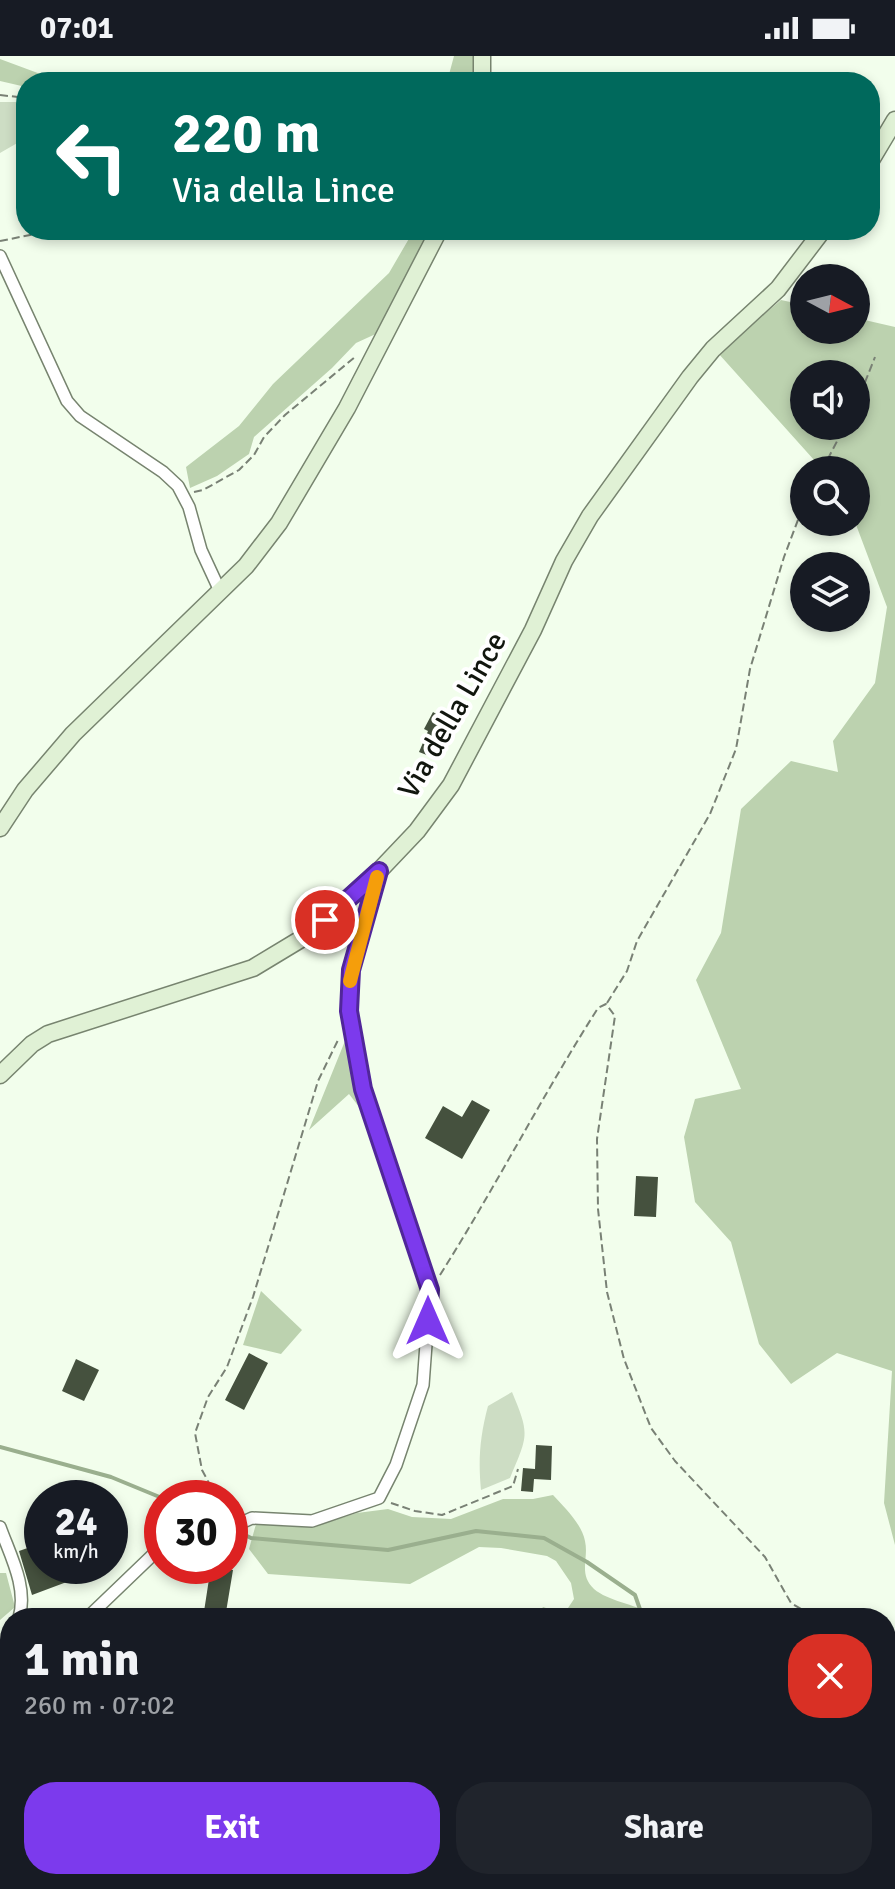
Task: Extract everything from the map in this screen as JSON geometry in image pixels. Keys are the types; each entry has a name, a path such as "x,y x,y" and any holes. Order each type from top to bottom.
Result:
{"street":[{"path":"880,145 895,120"},
{"path":"0,828 25,790 73,734 246,566 279,523 347,408 434,240"},
{"name":"Via della Lince","path":"0,1075 32,1044 48,1034 253,968 280,954 306,936 379,871 417,831 451,785 533,630 564,561 590,516 690,377 713,349 778,289 815,240"},
{"path":"0,256 67,401 80,416 163,472 178,486 189,507 201,550 220,591"},
{"path":"248,1520 312,1521 379,1498 396,1465 423,1385 430,1290 363,1089 349,1011 351,970 379,871"},
{"path":"0,1527 16,1572 23,1601 21,1608"},
{"path":"97,1608 144,1563"}],"path":[{"path":"182,495 203,490 239,470 285,415 357,355"},
{"path":"870,370 875,357"},
{"path":"430,1290 470,1227 560,1067 598,1008 606,1004 627,971 637,941 680,871 715,801 736,749 750,669 792,536"},
{"path":"606,1004 615,1016 597,1139 598,1209 607,1292 624,1359 651,1428 675,1461 765,1557 791,1603 799,1608"},
{"path":"207,1480 202,1470 195,1433 208,1397 227,1367 253,1297 318,1081 339,1040"},
{"path":"379,1498 415,1511 442,1515 513,1486 518,1469"}],"green space":[{"path":"454,56 474,56 475,72 450,72"},
{"path":"0,59 35,72 16,72 16,85 0,81"},
{"path":"0,102 16,102 16,144 0,153"},
{"path":"408,240 428,240 380,332 356,343 254,437 249,454 217,476 190,488 186,467 239,426 273,384 389,273"},
{"path":"781,300 790,302 790,344 870,344 870,321 895,327 895,1545 884,1503 892,1371 837,1353 791,1384 759,1344 731,1242 695,1202 684,1137 695,1099 741,1089 696,980 721,933 741,809 791,761 838,772 833,741 875,683 887,607 870,562 870,552 866,552 860,536 870,536 870,456 810,456 796,440 870,440 870,360 790,360 790,433 718,353"},
{"path":"347,1036 363,1112 349,1094 309,1130"},
{"path":"261,1291 302,1330 281,1354 243,1345"},
{"path":"512,1392 524,1427 523,1443 510,1478 481,1490 480,1448 488,1406"},
{"path":"553,1495 572,1516 583,1535 586,1578 594,1589 606,1597 637,1608 568,1608 574,1599 571,1583 556,1561 547,1556 501,1548 479,1547 410,1584 268,1574 249,1549 256,1524 322,1524 357,1513 388,1509 412,1517 451,1519 503,1499"},
{"path":"0,1573 6,1573 15,1607 0,1608"}],"building":[{"path":"444,710 455,716 437,759 419,752 428,731 424,729 433,712 441,717"},
{"path":"472,1100 490,1110 462,1159 425,1138 443,1106 462,1117"},
{"path":"636,1176 658,1177 656,1217 634,1216"},
{"path":"249,1353 268,1363 244,1410 225,1400"},
{"path":"76,1359 99,1370 84,1401 62,1391"},
{"path":"536,1445 552,1446 551,1480 534,1479 533,1492 521,1491 523,1468 535,1469"},
{"path":"24,1549 24,1568 19,1551"},
{"path":"29,1584 61,1584 32,1595"},
{"path":"208,1584 231,1584 227,1608 205,1608"}],"waterway":[{"path":"0,1447 111,1477 144,1491"},
{"path":"248,1536 388,1550 476,1531 544,1538 587,1562 635,1595 640,1608"}],"slow traffic":[{"path":"350,981 377,877"}],"route":[{"path":"325,920 379,871 351,970 349,1011 363,1089 430,1290 428,1321"}]}
